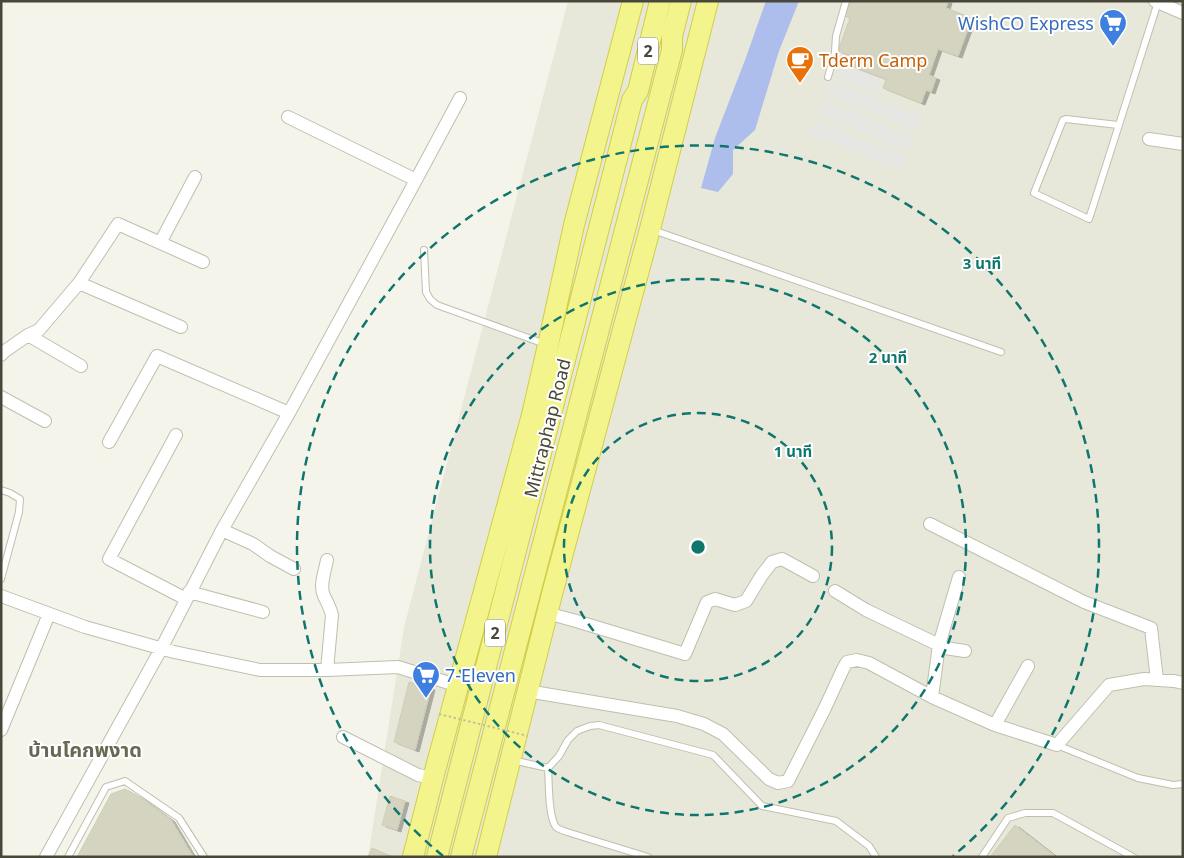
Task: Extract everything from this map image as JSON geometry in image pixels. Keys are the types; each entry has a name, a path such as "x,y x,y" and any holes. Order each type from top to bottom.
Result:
{"highway":[{"name":"Mittraphap Road","path":"413,857 522,452 574,225 633,1"},
{"path":"632,100 628,88 646,1"},
{"name":"Mittraphap Road","path":"437,857 632,100 638,91 660,1"},
{"name":"Mittraphap Road","path":"461,857 672,50 672,36 680,1"},
{"path":"672,50 682,38 694,1"},
{"path":"486,857 556,577 650,229 708,1"},
{"path":"491,566 535,475"},
{"path":"556,577 559,482"}],"street":[{"path":"1156,2 1183,13"},
{"path":"46,857 161,649 222,530 289,413 460,98"},
{"path":"288,117 416,180"},
{"path":"1149,139 1183,144"},
{"path":"160,243 195,177"},
{"path":"1,355 28,335 40,330 79,283 118,224 202,262"},
{"path":"79,283 181,327"},
{"path":"28,335 81,366"},
{"path":"108,442 157,356 289,413"},
{"path":"1,397 45,421"},
{"path":"176,435 109,558 188,595 263,612"},
{"path":"930,524 1084,602 1151,628 1157,680"},
{"path":"222,530 253,544 294,569"},
{"path":"547,613 685,654 707,602 715,599 735,605 746,601 772,562 782,559 813,576"},
{"path":"327,560 322,588 332,616 327,670"},
{"path":"932,697 939,645 959,577"},
{"path":"835,591 866,610 945,648 965,651"},
{"path":"1,596 85,627 161,649 260,670 327,670 398,666 449,683"},
{"path":"1,730 49,614"},
{"path":"527,691 677,716 704,724 723,734 769,779 778,783 788,781 848,662 857,660 869,663 932,697 995,725 1057,745 1109,685 1144,679 1183,683"},
{"path":"995,725 1028,666"},
{"path":"343,737 418,775 433,778"}],"lane":[{"path":"828,77 835,52 836,36 846,1"},
{"path":"1118,125 1063,120 1034,192 1035,194 1090,219 1156,2"},
{"path":"650,229 1001,352"},
{"path":"424,250 426,292 437,305 548,345"},
{"path":"1,490 10,492 20,499 19,512 1,579"},
{"path":"648,857 567,832 556,826 550,809 548,768 577,730 599,725 713,755 762,806 836,821 869,846 876,857"},
{"path":"1057,745 1138,778 1173,785 1183,784"},
{"path":"511,760 548,768"},
{"path":"68,857 106,787 125,781 179,818 204,857"},
{"path":"982,857 1008,818 1025,813 1054,813 1133,857"}],"path":[{"path":"439,714 528,736"}],"shaded area":[{"path":"568,1 1183,1 1183,857 368,857 404,627"},
{"path":"840,62 881,79 875,93 834,76"},
{"path":"832,80 922,117 916,131 826,94"},
{"path":"824,100 914,137 908,151 818,114"},
{"path":"815,120 905,157 900,171 809,134"}],"water":[{"path":"766,1 799,1 779,51 755,130 733,150 733,174 718,192 701,188 715,138"}],"building":[{"path":"851,1 948,1 946,8 972,18 958,56 938,49 929,75 936,78 931,92 926,90 921,103 883,88 886,79 854,67 857,58 838,51 850,18 845,16"},
{"path":"409,682 431,688 415,750 394,742"},
{"path":"125,789 143,799 171,820 193,857 77,857 111,794"},
{"path":"390,796 405,801 397,830 382,825"},
{"path":"1015,825 1056,857 990,857"},
{"path":"372,848 393,857 368,857"}],"place":[{"name":"WishCO Express","path":"1113,47"},
{"name":"Tderm Camp","path":"800,84"},
{"name":"7-Eleven","path":"426,699"}],"district":[{"name":"บ้านโคกพงาด","path":"85,749"}]}
